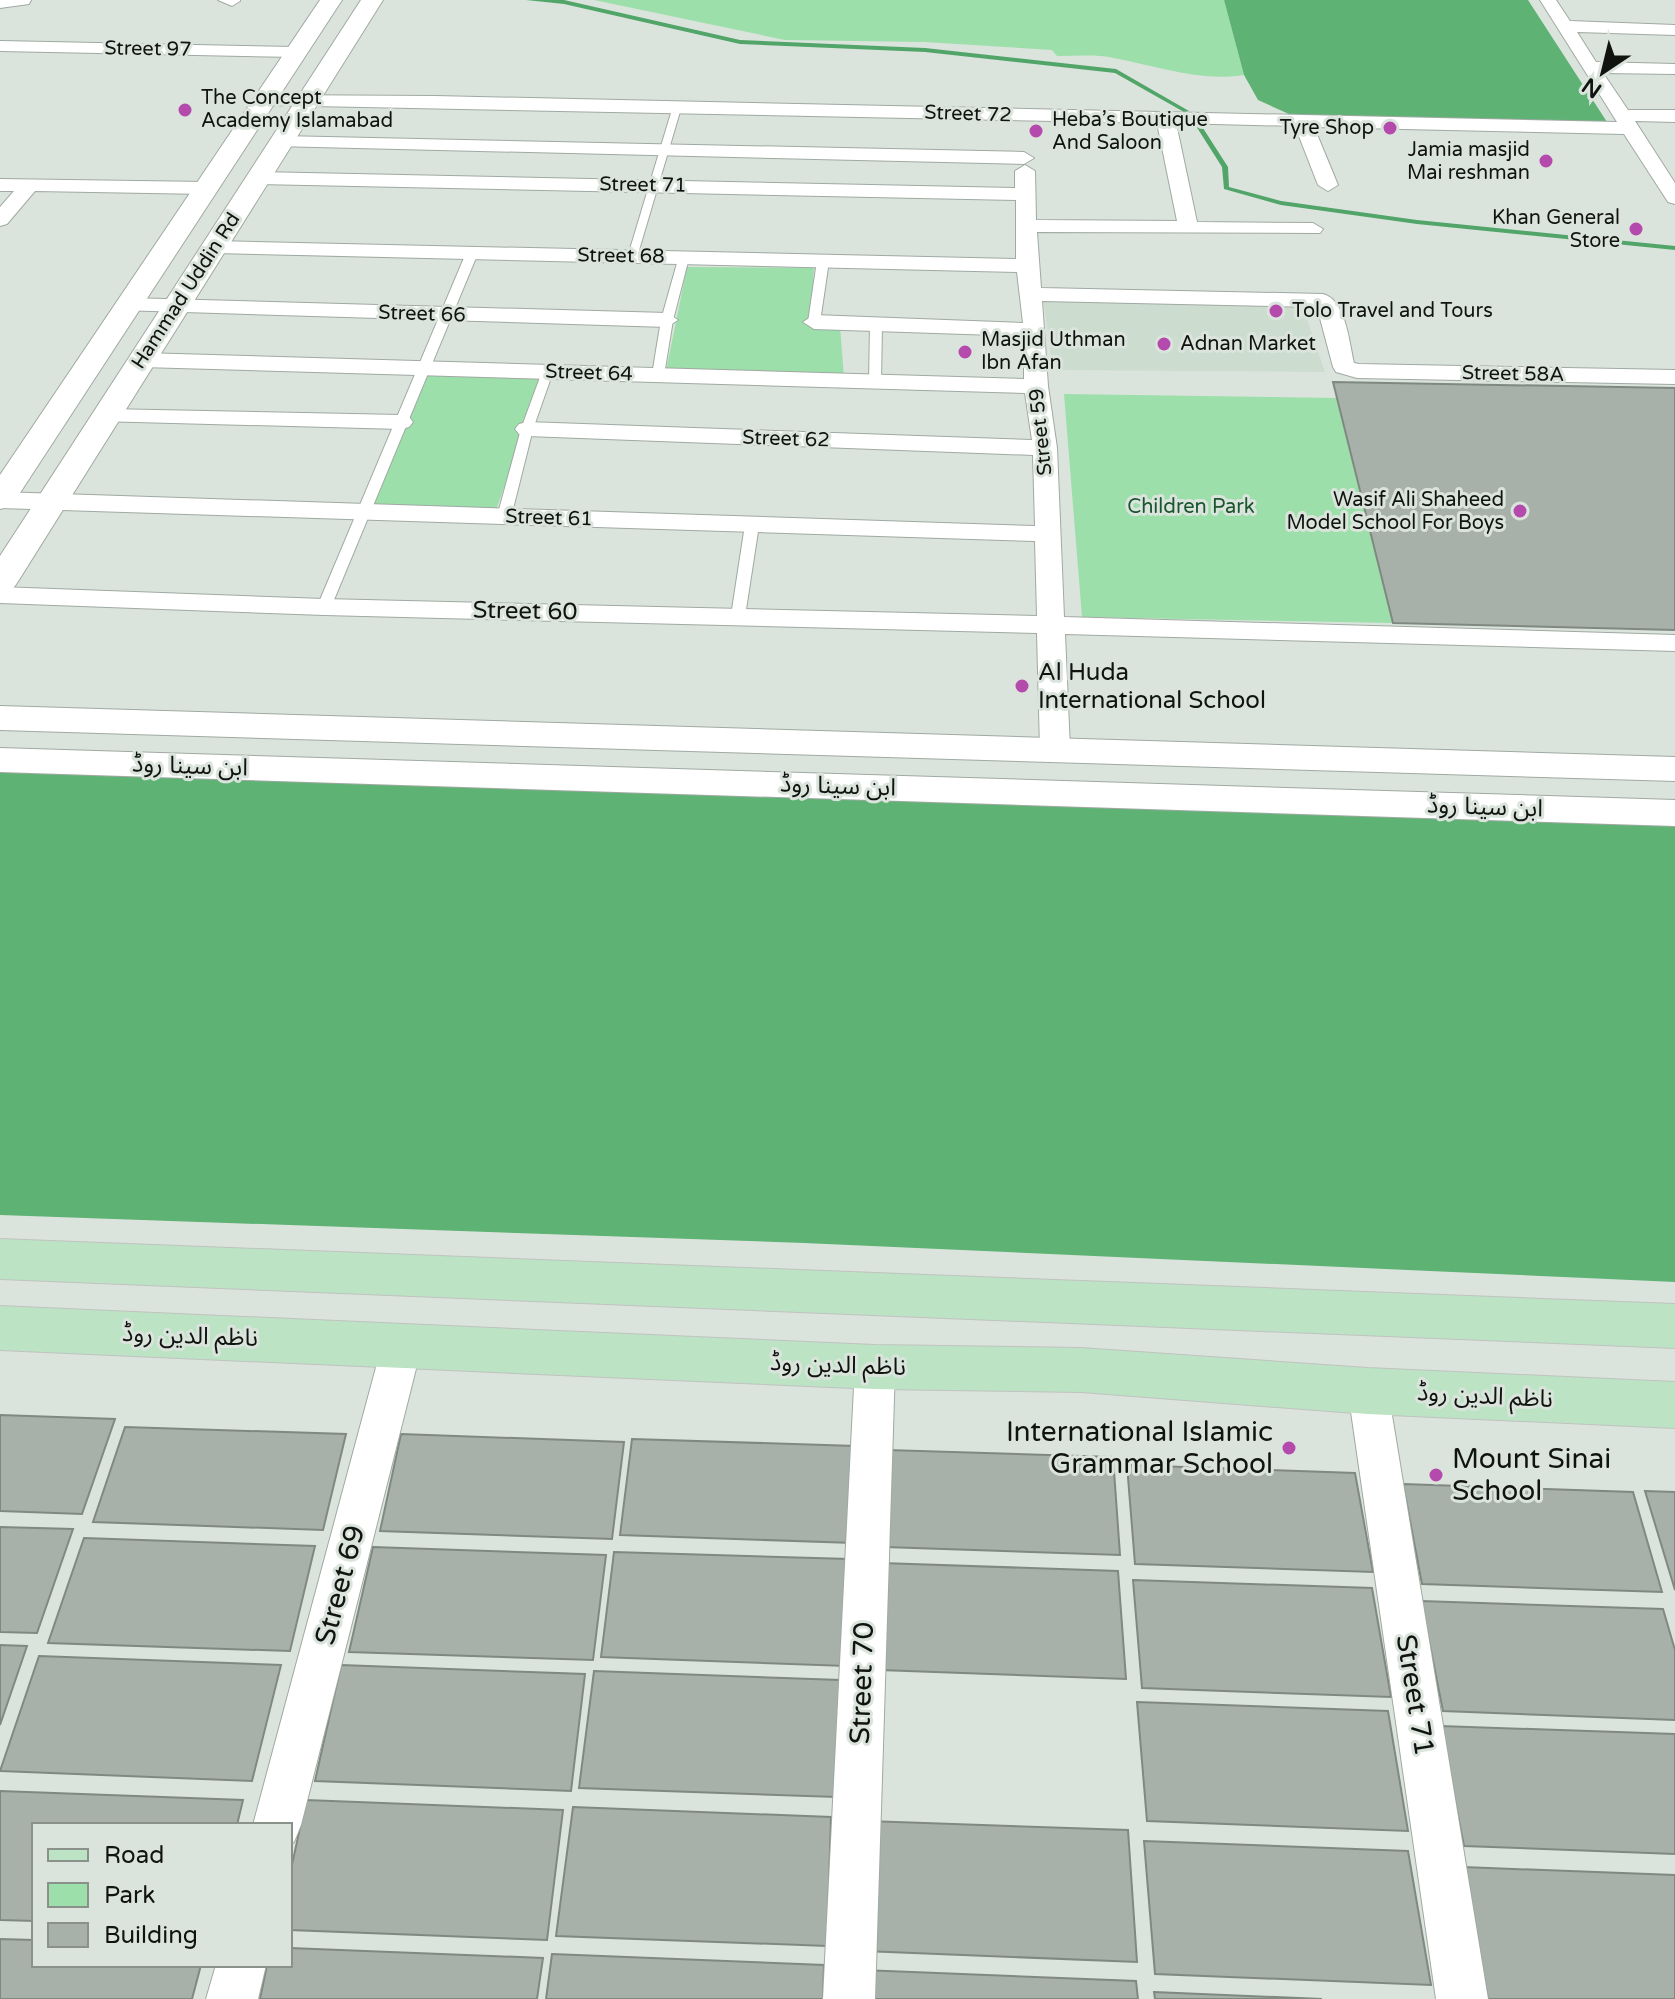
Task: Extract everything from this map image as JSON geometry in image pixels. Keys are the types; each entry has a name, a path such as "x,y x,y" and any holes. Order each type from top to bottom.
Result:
{"main road":[{"path":"0,1259 1675,1326"},
{"name":"ناظم الدین روڈ","path":"0,1328 875,1367 1081,1370 1368,1391 1675,1405"}],"street":[{"path":"226,0 232,1"},
{"name":"Hammad Uddin Rd","path":"0,500 331,0"},
{"name":"Hammad Uddin Rd","path":"0,583 372,0"},
{"path":"1548,0 1675,198"},
{"path":"0,17 12,2"},
{"path":"1565,26 1675,30"},
{"name":"Street 97","path":"0,46 296,52"},
{"path":"1590,67 1675,69"},
{"name":"Street 72","path":"264,100 677,105 1303,122 1624,121 1675,116"},
{"name":"Street 59","path":"1021,116 1029,226 1027,266 1035,330 1036,386 1045,448 1055,749"},
{"path":"1166,119 1188,226"},
{"path":"1303,122 1328,185"},
{"path":"281,142 1024,158"},
{"name":"Street 71","path":"258,178 1027,194"},
{"path":"0,185 206,188"},
{"path":"0,220 30,185"},
{"path":"1029,226 1313,229"},
{"name":"Street 68","path":"215,247 1027,266"},
{"name":"Street 58A","path":"1030,294 1323,301 1327,304 1344,367 1350,370 1675,377"},
{"name":"Street 66","path":"128,305 667,320"},
{"path":"814,322 1035,330"},
{"name":"Street 64","path":"142,360 1036,386"},
{"path":"106,416 401,422"},
{"name":"Street 62","path":"527,429 1045,448"},
{"name":"Street 61","path":"0,500 1048,534"},
{"name":"Street 60","path":"0,595 324,607 1675,643"},
{"name":"ابن سینا روڈ","path":"0,718 1675,769"},
{"name":"ابن سینا روڈ","path":"0,760 1675,813"},
{"name":"Street 69","path":"278,1823 402,1345"},
{"name":"Street 70","path":"849,1999 875,1367"},
{"name":"Street 71","path":"1368,1391 1462,1999"},
{"path":"232,1999 240,1967"}],"lane":[{"path":"631,257 650,185 677,105"},
{"path":"324,607 472,253"},
{"path":"658,375 667,320 683,258"},
{"path":"814,322 823,261"},
{"path":"875,382 876,324"},
{"path":"504,517 527,429 547,372"},
{"path":"738,616 752,525"}],"shaded area":[{"name":"Adnan Market","path":"1043,298 1300,299 1325,372 1053,370"}],"green space":[{"path":"594,0 1224,0 1244,75 1195,75 1107,57 1057,56 1052,50 925,42 785,40"},
{"path":"1224,0 1528,0 1607,122 1291,115 1258,100 1244,75"},
{"path":"687,267 814,268 810,324 840,327 844,377 666,371"},
{"path":"428,375 542,378 495,513 369,509"},
{"name":"Children Park","path":"1064,394 1337,398 1393,623 1082,617"},
{"path":"0,771 1675,823 1675,1282 804,1243 0,1215"}],"building":[{"name":"Wasif Ali Shaheed Model School For Boys","path":"1333,382 1675,388 1675,630 1393,623"},
{"path":"0,1415 115,1419 82,1514 0,1511"},
{"path":"125,1427 346,1434 323,1530 93,1522"},
{"path":"401,1434 624,1442 612,1539 380,1531"},
{"path":"632,1439 856,1446 853,1543 620,1535"},
{"path":"887,1450 1113,1457 1120,1555 885,1547"},
{"path":"1127,1465 1355,1473 1373,1572 1135,1564"},
{"path":"1403,1484 1633,1492 1662,1592 1422,1584"},
{"path":"1645,1491 1675,1492 1675,1590"},
{"path":"0,1527 73,1529 37,1633 0,1632"},
{"path":"84,1538 315,1546 290,1651 48,1643"},
{"path":"373,1547 606,1555 593,1660 349,1652"},
{"path":"614,1552 849,1559 846,1666 601,1657"},
{"path":"881,1563 1118,1571 1126,1679 880,1670"},
{"path":"1133,1580 1372,1588 1391,1697 1142,1688"},
{"path":"1421,1601 1663,1609 1675,1650 1675,1720 1443,1711"},
{"path":"0,1645 27,1646 0,1725"},
{"path":"39,1656 281,1665 252,1781 0,1771"},
{"path":"341,1665 585,1674 571,1791 315,1781"},
{"path":"594,1671 840,1680 836,1797 579,1788"},
{"path":"1137,1702 1388,1711 1408,1831 1147,1821"},
{"path":"1440,1726 1675,1734 1675,1854 1464,1846"},
{"path":"0,1791 243,1800 237,1823 32,1823 32,1921 0,1920"},
{"path":"306,1800 563,1810 547,1940 292,1930 292,1865"},
{"path":"573,1807 831,1817 827,1946 556,1936"},
{"path":"867,1821 1128,1830 1137,1962 864,1951"},
{"path":"1144,1841 1408,1851 1431,1985 1155,1974"},
{"path":"1463,1867 1675,1875 1675,1999 1488,1999"},
{"path":"0,1939 32,1940 32,1967 200,1967 192,1999 0,1999"},
{"path":"292,1948 543,1958 537,1999 260,1999 267,1967 292,1967"},
{"path":"552,1954 824,1965 823,1999 546,1999"},
{"path":"862,1970 1136,1981 1138,1999 861,1999"},
{"path":"1154,1992 1322,1999 1155,1999"}],"waterway":[{"path":"529,0 564,2 740,42 925,50 1116,71 1186,111"},
{"path":"1199,126 1225,167 1226,188 1281,203 1417,222 1675,248"}],"place":[{"name":"The Concept Academy Islamabad","path":"185,110"},
{"name":"Tyre Shop","path":"1390,128"},
{"name":"Heba’s Boutique And Saloon","path":"1036,131"},
{"name":"Jamia masjid Mai reshman","path":"1546,161"},
{"name":"Khan General Store","path":"1636,229"},
{"name":"Tolo Travel and Tours","path":"1276,311"},
{"name":"Adnan Market","path":"1164,344"},
{"name":"Masjid Uthman Ibn Afan","path":"965,352"},
{"name":"Wasif Ali Shaheed Model School For Boys","path":"1520,511"},
{"name":"Al Huda International School","path":"1022,686"},
{"name":"International Islamic Grammar School","path":"1289,1448"},
{"name":"Mount Sinai School","path":"1436,1475"}]}
